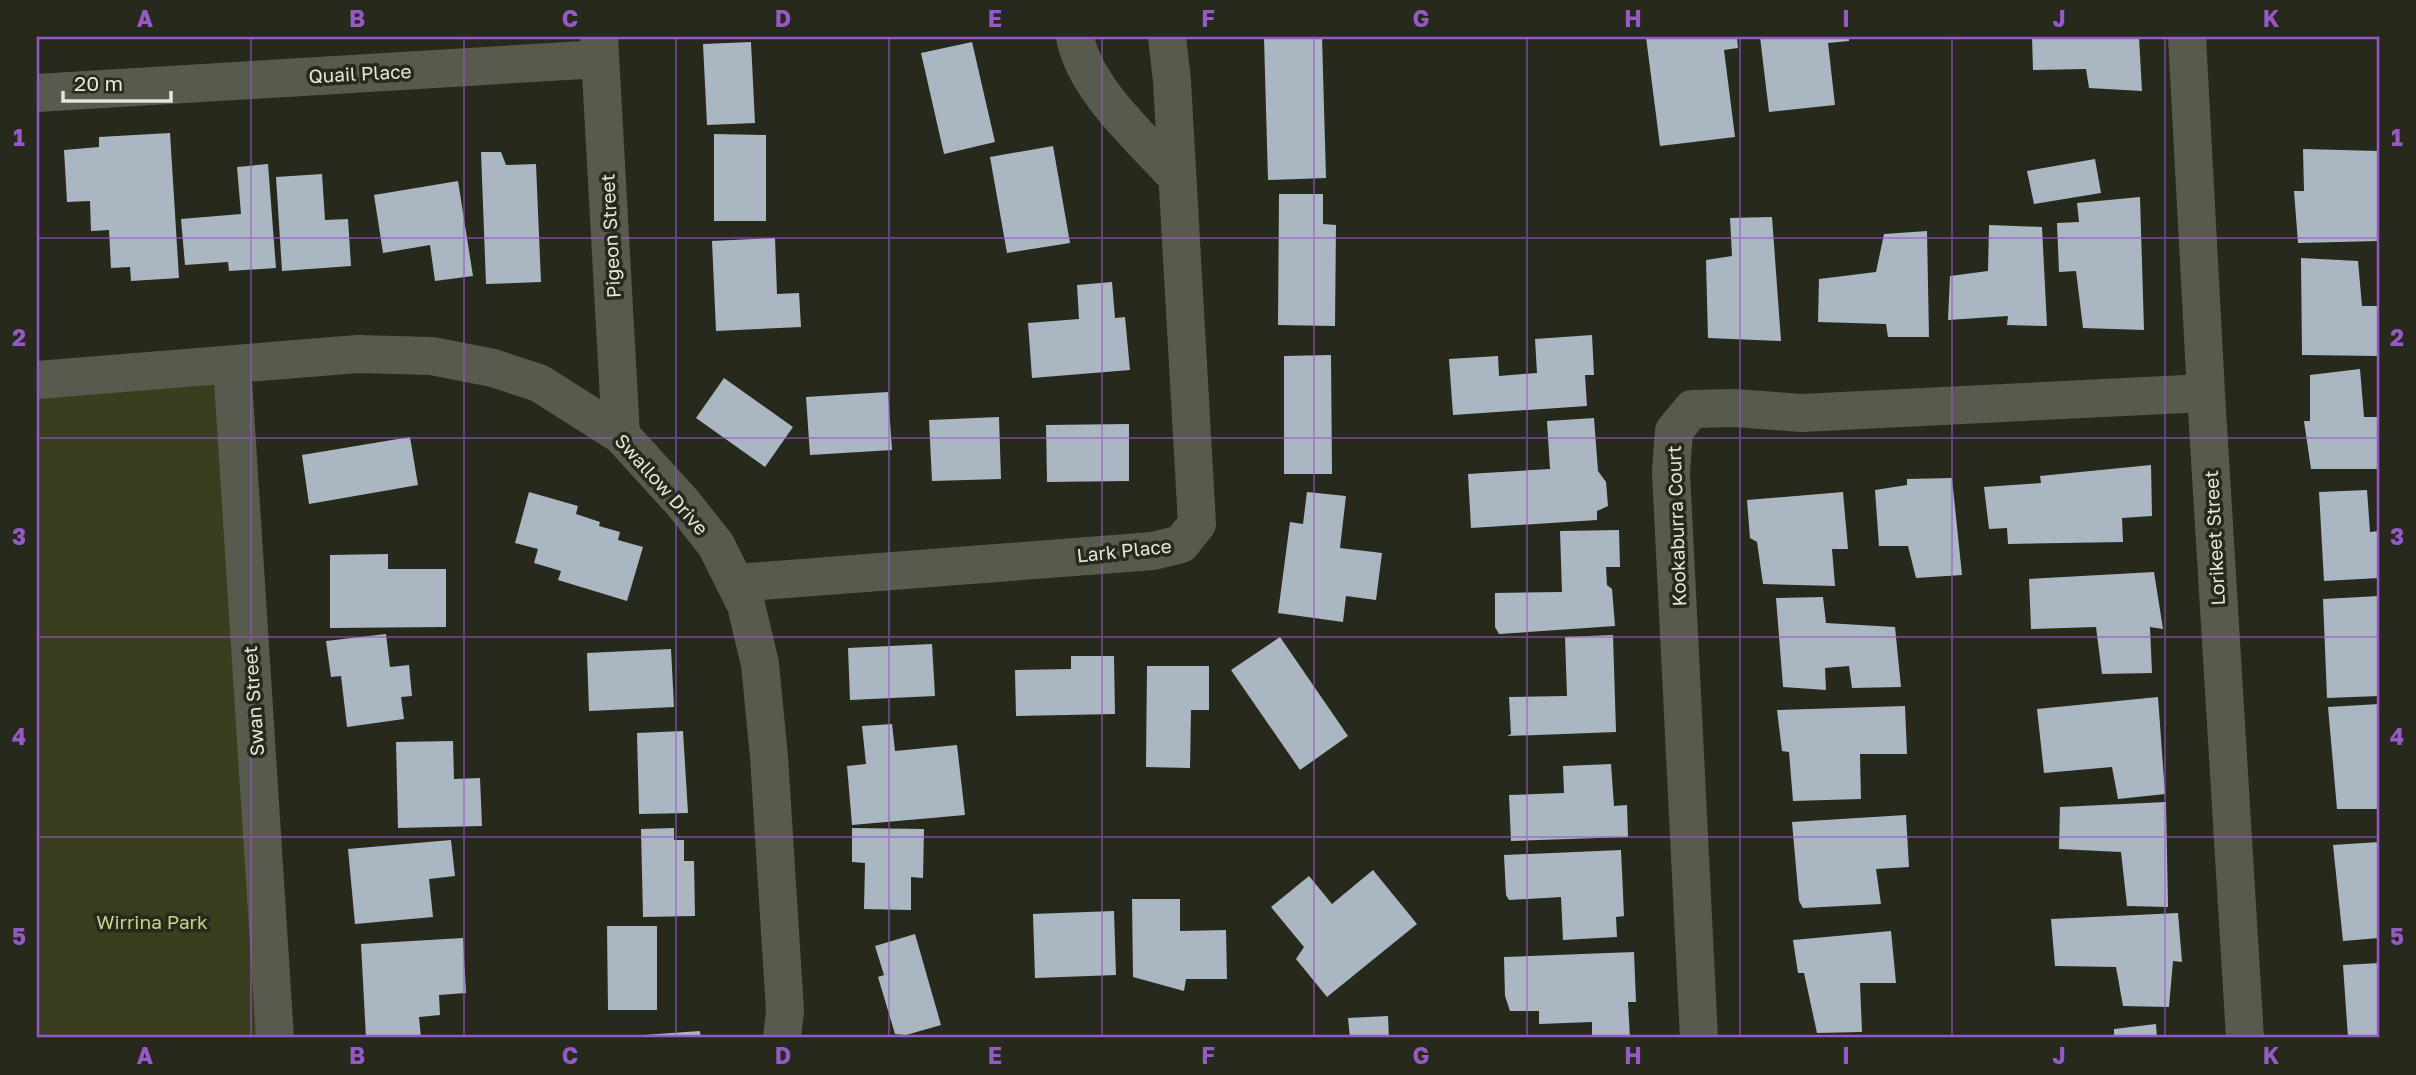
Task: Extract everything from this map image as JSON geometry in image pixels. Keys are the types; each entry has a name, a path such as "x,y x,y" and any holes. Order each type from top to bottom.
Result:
{"street":[{"path":"1075,37 1077,49 1092,78 1115,110 1177,177"},
{"name":"Lark Place","path":"736,583 1153,551 1181,544 1197,524 1167,37"},
{"name":"Lorikeet Street","path":"2187,37 2245,1038"},
{"name":"Quail Place","path":"37,93 599,48"},
{"name":"Pigeon Street","path":"599,48 621,435"},
{"name":"Swallow Drive","path":"37,380 358,354 432,356 493,368 539,383 621,435 716,545 746,605 761,677 769,757 785,1011 782,1038"},
{"name":"Swan Street","path":"232,364 275,1038"},
{"name":"Kookaburra Court","path":"1699,1038 1671,472 1674,431 1692,409 1735,408 1801,413 2206,393"}],"green space":[{"name":"Wirrina Park","path":"232,364 275,1038 37,1038 37,380"}],"building":[{"path":"1322,37 1326,178 1268,180 1264,38"},
{"path":"1646,37 1737,37 1738,48 1724,50 1735,137 1660,146"},
{"path":"1760,37 1849,37 1849,41 1828,43 1835,105 1769,112"},
{"path":"2032,37 2139,37 2142,91 2089,88 2086,69 2033,70"},
{"path":"751,42 755,123 707,125 703,44"},
{"path":"972,42 995,142 944,154 921,53"},
{"path":"170,133 179,278 131,281 130,267 111,268 109,230 91,231 90,201 67,202 64,150 99,147 99,137"},
{"path":"714,134 766,135 766,221 714,221"},
{"path":"1053,146 1070,243 1007,253 990,157"},
{"path":"2303,149 2379,151 2379,241 2298,243 2294,191 2304,191"},
{"path":"481,152 501,152 506,165 536,164 541,282 486,284"},
{"path":"2095,159 2101,193 2034,204 2027,171"},
{"path":"268,164 276,268 229,271 228,262 185,265 181,219 241,214 237,167"},
{"path":"322,174 325,220 348,219 351,266 282,271 276,177"},
{"path":"458,181 473,276 435,281 430,245 383,253 374,195"},
{"path":"1279,194 1323,194 1323,224 1336,225 1335,326 1278,325"},
{"path":"2140,197 2144,330 2083,328 2076,271 2059,272 2057,223 2079,222 2077,203"},
{"path":"1772,217 1781,341 1708,338 1706,260 1732,256 1730,218"},
{"path":"1989,225 2042,227 2047,326 2007,325 2008,316 1948,320 1950,276 1988,271"},
{"path":"1927,231 1929,337 1888,337 1886,324 1818,322 1819,279 1876,272 1884,234"},
{"path":"775,238 777,294 799,293 801,327 716,331 712,241"},
{"path":"2301,258 2358,261 2362,306 2379,306 2379,356 2302,355"},
{"path":"1112,282 1115,318 1125,317 1130,370 1032,378 1028,323 1079,319 1077,285"},
{"path":"1592,335 1594,375 1585,375 1587,406 1453,415 1449,359 1498,356 1499,376 1537,373 1535,339"},
{"path":"1331,355 1332,474 1284,474 1284,356"},
{"path":"2360,369 2364,417 2379,417 2379,469 2311,469 2304,421 2310,421 2310,375"},
{"path":"724,378 793,427 765,467 696,418"},
{"path":"888,392 892,450 810,455 806,397"},
{"path":"999,417 1001,479 932,481 929,420"},
{"path":"1594,418 1598,471 1606,482 1608,506 1597,511 1597,520 1471,528 1468,474 1550,469 1547,421"},
{"path":"1129,424 1129,481 1047,482 1046,425"},
{"path":"410,437 418,485 309,504 302,455"},
{"path":"2151,465 2152,516 2122,518 2123,542 2008,544 2007,528 1989,529 1984,487 2041,483 2040,476"},
{"path":"1952,478 1962,575 1916,578 1908,546 1879,546 1875,490 1907,485 1907,479"},
{"path":"2367,490 2370,532 2379,531 2379,578 2324,581 2319,492"},
{"path":"529,492 578,506 576,514 600,522 599,526 620,532 618,540 643,547 627,601 558,580 561,571 534,563 538,549 515,543"},
{"path":"1307,492 1346,496 1340,548 1382,553 1376,600 1346,596 1343,622 1278,613 1290,522 1303,524"},
{"path":"1843,492 1848,549 1832,549 1835,586 1763,584 1757,542 1750,538 1747,500"},
{"path":"1619,530 1620,567 1606,567 1607,585 1612,589 1615,626 1499,634 1495,627 1495,593 1562,592 1560,531"},
{"path":"388,554 388,569 446,569 446,627 330,628 330,555"},
{"path":"2154,572 2163,629 2150,627 2152,673 2102,674 2096,627 2031,629 2029,579"},
{"path":"2379,596 2379,696 2327,698 2323,599"},
{"path":"1823,597 1826,623 1895,627 1901,687 1852,688 1849,666 1825,668 1826,690 1783,687 1776,598"},
{"path":"386,634 390,667 409,665 412,696 401,697 404,719 347,727 341,676 331,677 326,641"},
{"path":"1613,635 1616,732 1507,736 1511,734 1509,697 1567,696 1565,637"},
{"path":"1280,637 1348,736 1300,770 1231,670"},
{"path":"932,644 935,696 850,700 848,648"},
{"path":"671,649 674,707 589,711 587,653"},
{"path":"1071,656 1114,656 1115,714 1016,716 1015,670 1071,669"},
{"path":"1147,666 1209,666 1209,710 1191,710 1190,768 1146,767"},
{"path":"2158,697 2165,794 2118,799 2112,767 2044,773 2037,709"},
{"path":"2379,704 2379,809 2337,809 2328,707"},
{"path":"1905,706 1907,754 1860,754 1861,799 1793,801 1789,752 1782,751 1777,710"},
{"path":"892,724 895,751 957,745 965,815 852,825 847,766 866,764 862,726"},
{"path":"683,731 688,813 639,814 637,733"},
{"path":"453,741 454,779 480,778 482,826 398,828 396,742"},
{"path":"1611,764 1614,806 1627,805 1628,837 1511,841 1509,795 1564,793 1563,766"},
{"path":"2166,802 2168,907 2127,906 2121,852 2059,849 2060,807"},
{"path":"1906,815 1909,867 1876,869 1881,904 1803,908 1799,901 1792,822"},
{"path":"674,828 674,840 684,840 684,861 694,861 695,916 643,917 641,829"},
{"path":"852,828 924,829 923,878 911,877 911,910 864,909 865,863 852,862"},
{"path":"451,840 455,876 429,879 433,917 355,924 348,849"},
{"path":"2379,842 2379,938 2343,941 2333,845"},
{"path":"1621,850 1624,916 1616,917 1617,937 1563,940 1561,897 1509,900 1506,895 1504,855"},
{"path":"1373,870 1417,924 1327,997 1296,959 1304,947 1271,907 1309,876 1332,904"},
{"path":"1132,899 1180,899 1180,931 1226,930 1227,979 1186,979 1184,991 1133,977"},
{"path":"1114,911 1116,975 1035,978 1033,914"},
{"path":"2178,913 2182,962 2173,961 2169,1007 2123,1006 2116,967 2055,966 2051,919"},
{"path":"607,926 657,926 657,1010 608,1010"},
{"path":"1891,931 1896,983 1860,983 1862,1032 1817,1033 1804,973 1798,973 1793,940"},
{"path":"915,934 941,1025 906,1035 895,1034 878,977 884,975 875,946"},
{"path":"463,938 466,993 439,995 440,1015 419,1017 421,1038 366,1038 361,944"},
{"path":"1634,952 1636,1002 1628,1002 1630,1038 1592,1038 1592,1022 1539,1024 1539,1011 1510,1011 1505,996 1504,957"},
{"path":"2379,963 2379,1038 2348,1038 2343,965"},
{"path":"1388,1016 1389,1038 1350,1038 1348,1018"},
{"path":"2156,1024 2157,1038 2114,1038 2114,1029"},
{"path":"700,1031 701,1038 630,1038 630,1036"}]}
